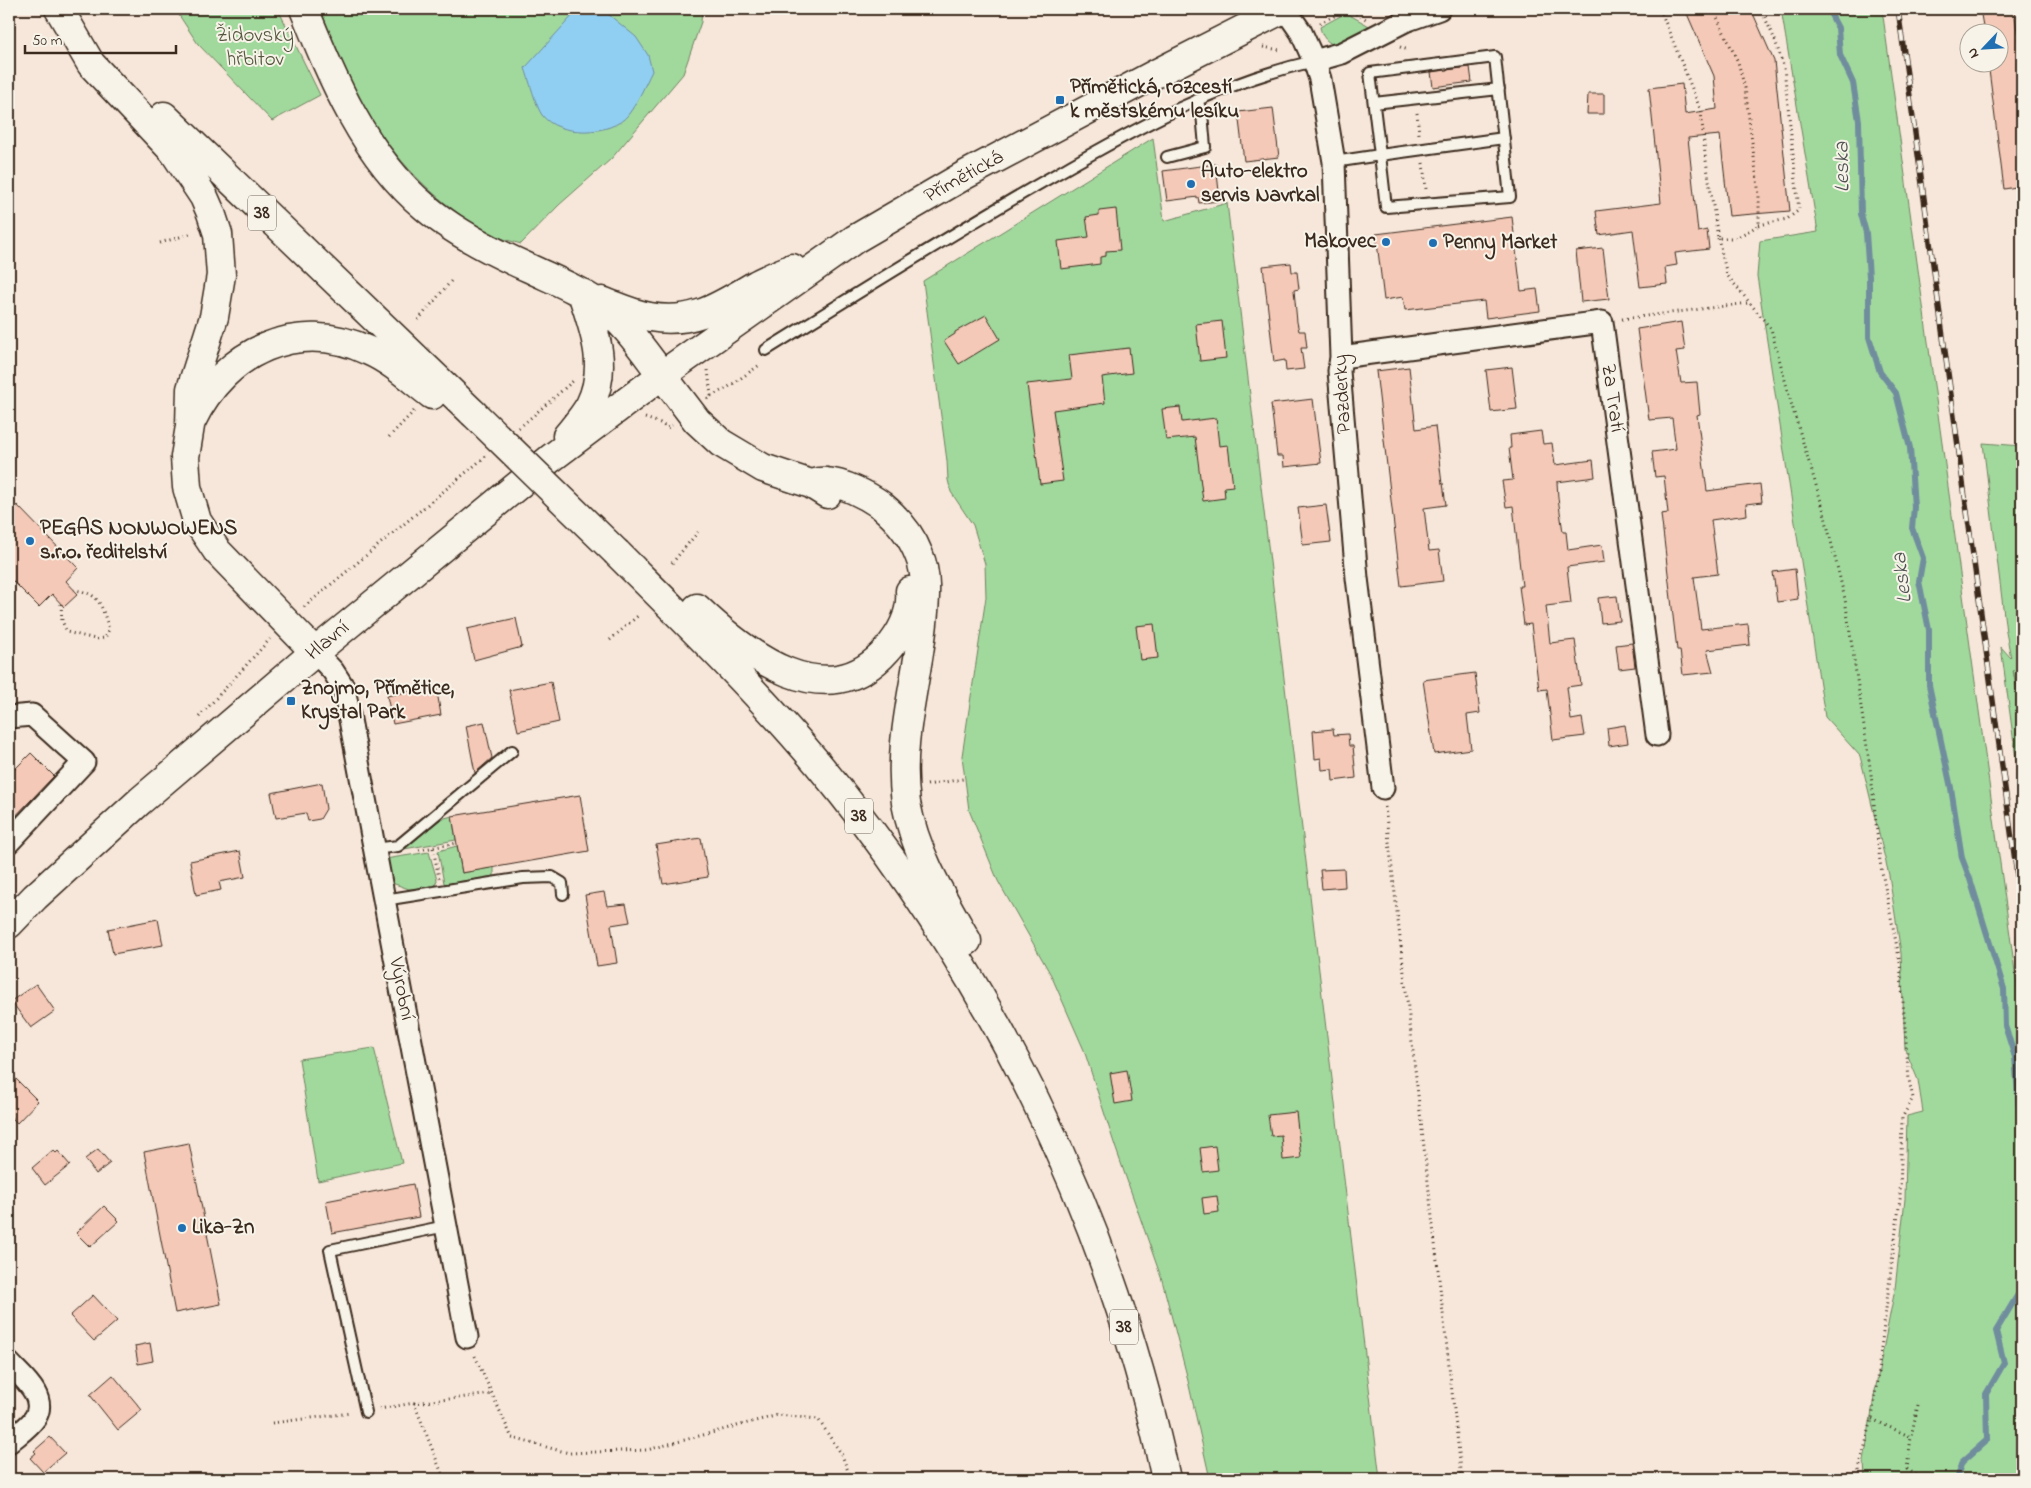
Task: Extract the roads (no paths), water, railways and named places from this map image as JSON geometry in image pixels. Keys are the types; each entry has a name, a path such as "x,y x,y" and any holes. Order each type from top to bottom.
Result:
{"main road":[{"name":"38","path":"60,9 154,106 261,211 684,618 784,725 891,857 967,973 998,1027 1044,1118 1082,1204 1109,1280 1152,1413 1166,1479"},
{"path":"60,9 91,64 174,152 204,196 218,234 222,275 214,317 191,390 190,426 185,457 185,472 191,505 197,521 216,551 315,652"},
{"path":"304,9 335,81 358,127 389,170 425,207 482,247 582,293 635,314 650,317 680,318 696,316 712,310 759,284 855,239"},
{"name":"Přímětická","path":"662,375 855,239 965,175 1182,60 1284,9"},
{"path":"550,460 589,407 599,381 600,366 597,342 582,293"},
{"path":"582,293 610,314 628,332 697,421 721,443 763,468 810,484 831,497 857,507 874,517 890,533 902,551 908,567 910,596 905,622 898,636 875,662 848,676 829,679 805,679 769,664 742,647 721,630 646,558 618,554"},
{"path":"190,426 208,393 235,365 269,346 288,339 306,337 346,342 370,351 436,398 471,412"},
{"name":"Hlavní","path":"9,924 35,897 140,801 315,652 550,460 662,375"},
{"path":"810,484 826,482 846,487 875,501 900,522 920,557 926,587 921,642 904,750 906,803 919,849 930,875 1020,1035 1044,1118"}],"street":[{"name":"Pazderky","path":"1284,9 1300,32 1314,61 1320,79 1334,162 1341,357 1339,371 1358,578 1383,788"},
{"path":"1314,61 1342,53 1408,15 1439,9"},
{"name":"Za Tratí","path":"1341,357 1602,322 1657,735"},
{"name":"Výrobní","path":"315,652 333,671 344,688 466,1337"},
{"path":"9,717 32,715 84,762 9,842"},
{"path":"9,1363 31,1386 39,1400 38,1411 34,1419 9,1442"}],"lane":[{"path":"1495,57 1499,89 1510,197 1386,207 1370,73 1495,57"},
{"path":"766,350 924,251 1108,145 1231,85 1286,67 1314,61"},
{"path":"1374,103 1499,89"},
{"path":"1167,157 1205,147 1202,114 1197,100"},
{"path":"1334,162 1504,138"},
{"path":"374,849 398,846 512,752"},
{"path":"384,900 523,878 552,877 562,883 563,894"},
{"path":"366,1412 330,1250 446,1226"}],"water":[{"path":"585,9 602,9 636,37 648,55 652,71 628,115 610,127 585,131 560,127 542,115 525,68 573,15"}],"waterway":[{"name":"Leska","path":"1828,9 1838,28 1840,55 1853,83 1859,121 1861,214 1866,233 1869,277 1869,337 1880,372 1896,393 1910,448 1914,507 1912,528 1923,558 1919,581 1929,630 1929,685 1951,788 1962,858 2004,989 2005,1026 2015,1057 2022,1147"},
{"name":"Leska","path":"1956,1479 1962,1462 1987,1440 1986,1394 2004,1363 1996,1331 2020,1291 2022,1266"}],"railway":[{"path":"1898,9 2022,912"}],"place":[{"name":"Přímětická, rozcestí k městskému lesíku","path":"1060,100"},
{"name":"Auto-elektro servis Navrkal","path":"1191,184"},
{"name":"Makovec","path":"1386,242"},
{"name":"Penny Market","path":"1433,243"},
{"name":"PEGAS NONWOWENS s.r.o. ředitelství","path":"30,541"},
{"name":"Znojmo, Přímětice, Krystal Park","path":"291,701"},
{"name":"Lika-Zn","path":"182,1228"}],"park label":[{"name":"Židovský hřbitov","path":"255,48"}]}
